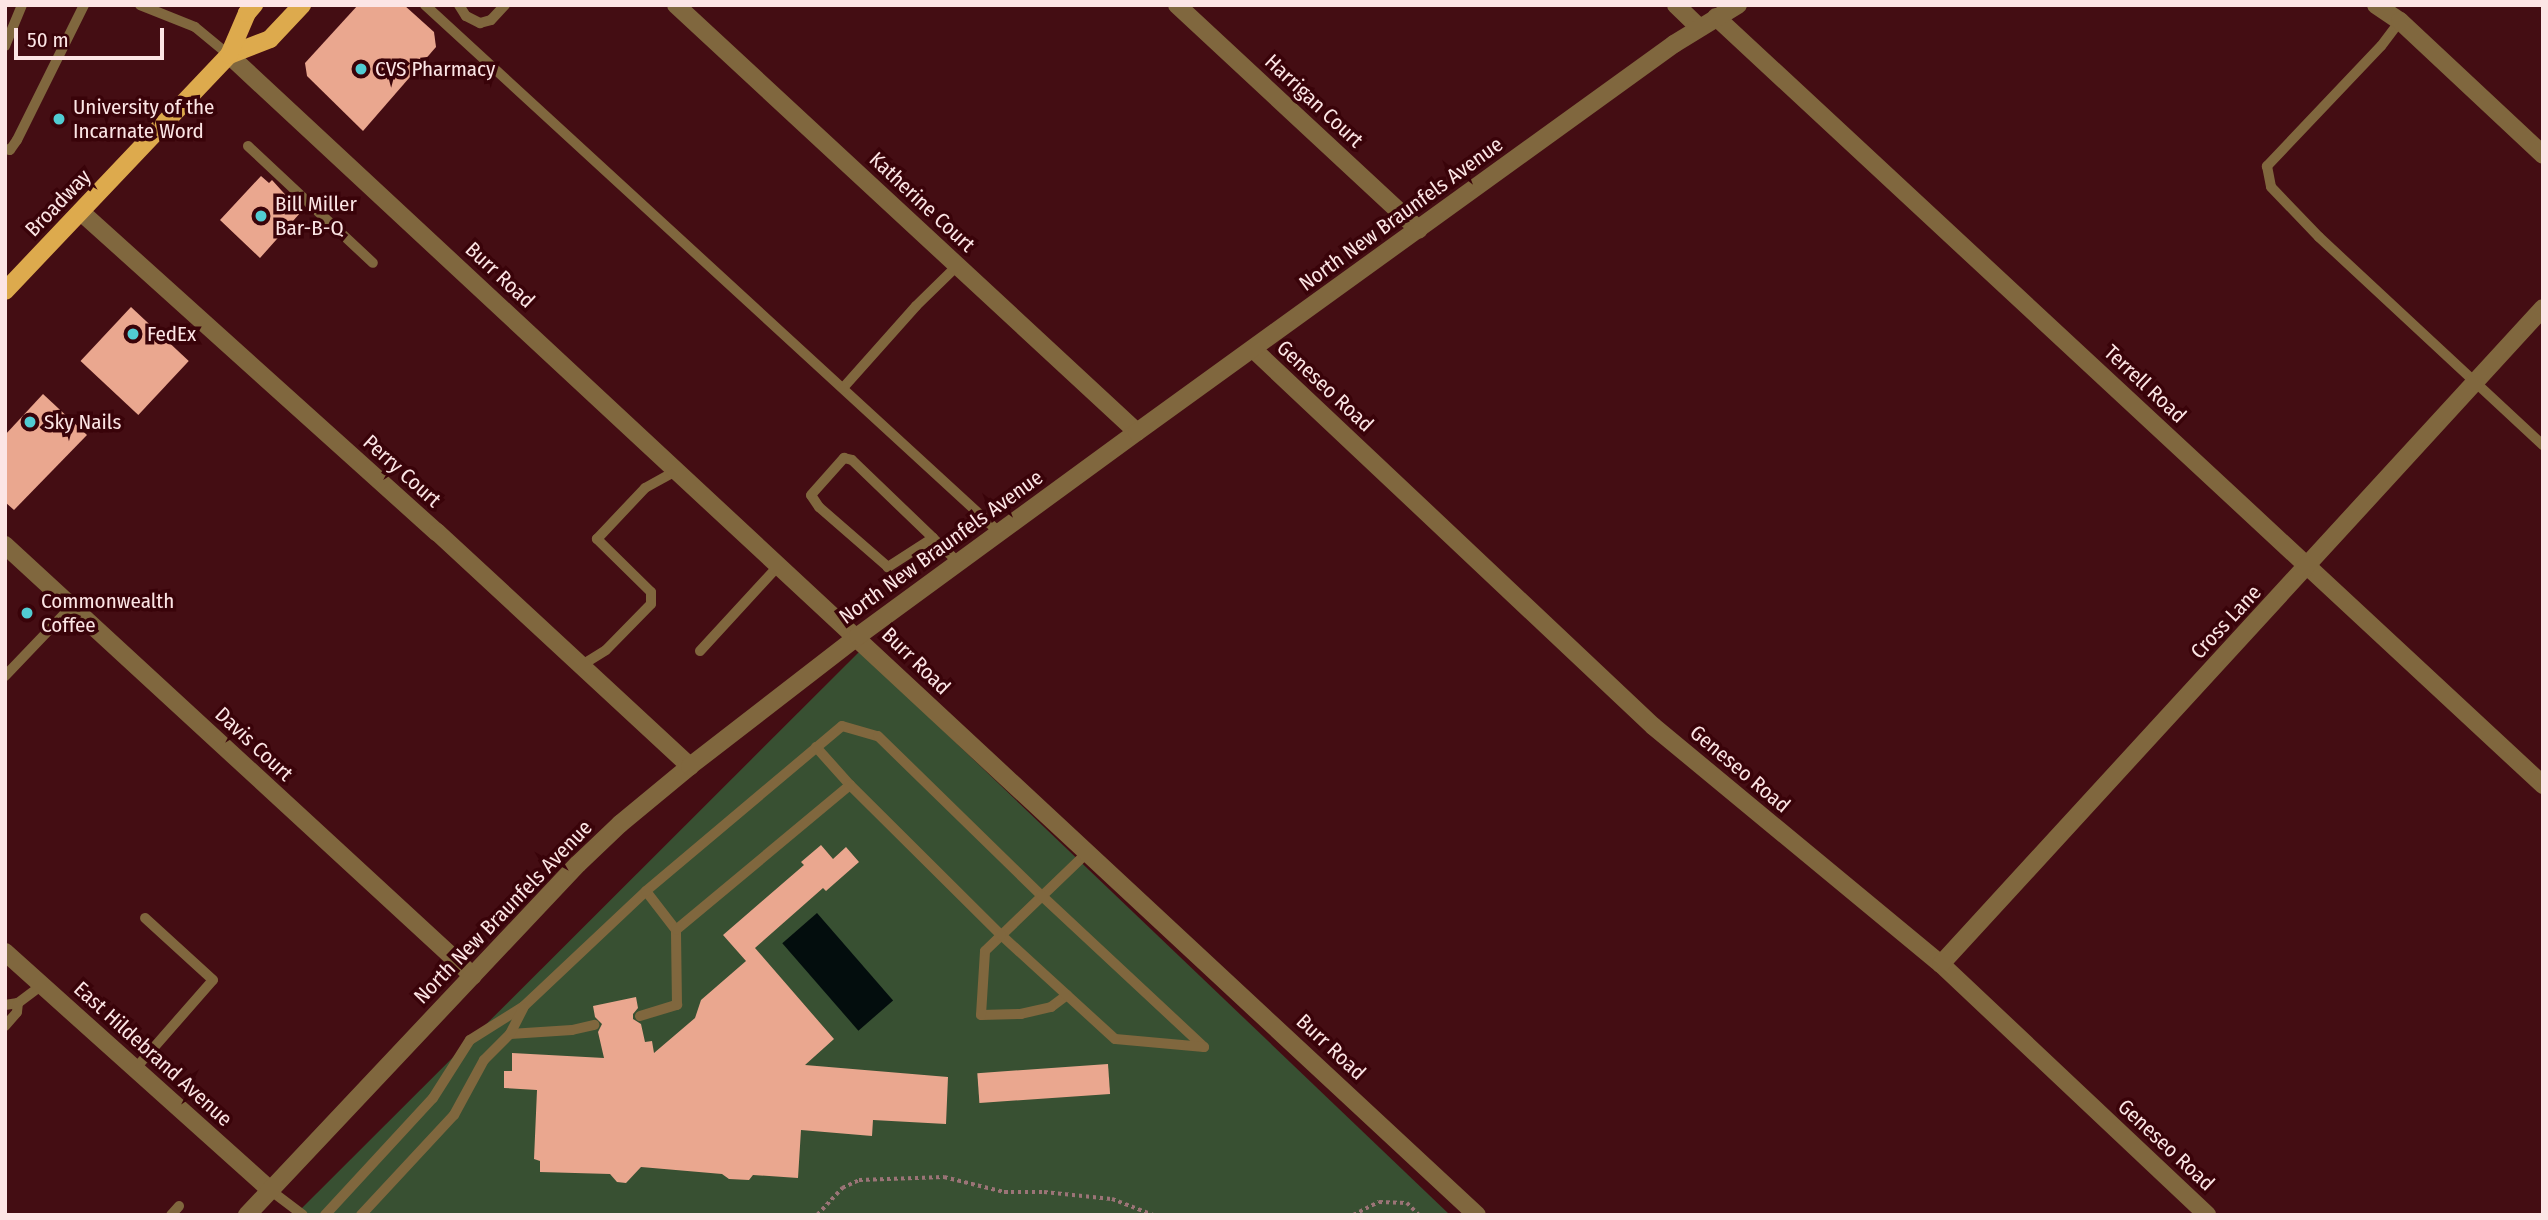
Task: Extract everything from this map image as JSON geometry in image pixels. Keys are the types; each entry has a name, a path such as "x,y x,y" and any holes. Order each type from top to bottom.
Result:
{"main road":[{"name":"Broadway","path":"5,291 229,55 247,13 254,5"},
{"name":"Broadway","path":"229,55 270,39 302,5"}],"street":[{"name":"Katherine Court","path":"676,5 1138,432"},
{"name":"Harrigan Court","path":"1177,5 1419,230"},
{"path":"1676,5 1699,27"},
{"name":"North New Braunfels Avenue","path":"255,1212 270,1190 578,864 620,824 690,766 858,636 1138,432 1699,27 1738,5"},
{"path":"2376,5 2400,21 2543,155"},
{"name":"Terrell Road","path":"1716,17 2543,785"},
{"name":"Burr Road","path":"229,55 858,636 1478,1215"},
{"name":"Perry Court","path":"81,212 690,766"},
{"name":"Cross Lane","path":"1941,964 2543,308"},
{"name":"Geneseo Road","path":"1253,349 1653,726 1941,964 2207,1215"},
{"name":"Davis Court","path":"5,545 473,976"},
{"name":"East Hildebrand Avenue","path":"5,952 270,1190"}],"lane":[{"path":"5,46 22,5"},
{"path":"5,149 10,150 17,140 84,5"},
{"path":"140,5 195,27 229,55"},
{"path":"425,5 999,533"},
{"path":"459,5 466,16 480,23 491,20 505,5"},
{"path":"2400,21 2381,46 2267,166 2270,187 2319,237 2543,445"},
{"path":"248,146 373,263"},
{"path":"843,388 916,306 957,266"},
{"path":"933,538 888,567 881,565 818,507 811,495 844,458 852,460 933,538 958,563"},
{"path":"582,665 606,650 651,604 651,592 597,539 645,488 678,470"},
{"path":"700,651 780,564"},
{"path":"5,676 72,606"},
{"path":"325,1215 433,1098 470,1040 524,1006 646,891 816,747 842,726 878,736 1041,895 1205,1047 1115,1039 1001,935 850,785 816,747"},
{"path":"677,930 850,785"},
{"path":"1067,995 1051,1007 1021,1014 981,1015 985,951 1089,852"},
{"path":"640,1016 677,1005 677,930 646,891"},
{"path":"135,1069 213,979 145,918"},
{"path":"5,1005 18,1003 42,985"},
{"path":"5,1026 17,1012 18,1003"},
{"path":"362,1215 454,1115 484,1060 510,1034 524,1006"},
{"path":"510,1034 572,1030 594,1025"},
{"path":"270,1190 303,1215"}],"path":[{"path":"817,1215 842,1188 859,1180 944,1177 1004,1192 1044,1192 1112,1199 1152,1214"},
{"path":"1353,1215 1379,1202 1407,1203 1419,1215"}],"green space":[{"path":"860,651 1450,1215 295,1215"}],"shaded area":[{"path":"817,913 893,1001 858,1031 782,943"}],"building":[{"name":"CVS Pharmacy","path":"358,5 404,5 434,32 436,47 363,131 307,76 305,63"},
{"name":"Bill Miller Bar-B-Q","path":"261,176 269,183 272,180 301,212 260,258 220,220"},
{"name":"FedEx","path":"131,307 189,361 138,415 81,361"},
{"path":"43,394 87,435 14,510 5,502 5,435"},
{"path":"821,845 833,859 846,847 859,862 826,891 823,888 755,948 834,1039 805,1065 948,1077 946,1124 873,1120 872,1136 801,1130 798,1178 753,1175 749,1180 729,1179 722,1174 641,1167 626,1183 617,1182 610,1174 540,1172 540,1161 534,1159 537,1090 504,1088 504,1071 512,1071 512,1053 604,1058 598,1032 602,1024 595,1017 593,1006 636,997 638,1008 633,1019 641,1024 645,1042 652,1041 654,1053 695,1018 701,1000 746,961 723,935 804,865 801,862"},
{"path":"1108,1064 1110,1094 979,1103 977,1073"}],"place":[{"name":"CVS Pharmacy","path":"361,69"},
{"name":"University of the Incarnate Word","path":"59,119"},
{"name":"Bill Miller Bar-B-Q","path":"261,216"},
{"name":"FedEx","path":"133,334"},
{"name":"Sky Nails","path":"30,422"},
{"name":"Commonwealth Coffee","path":"27,613"}]}
